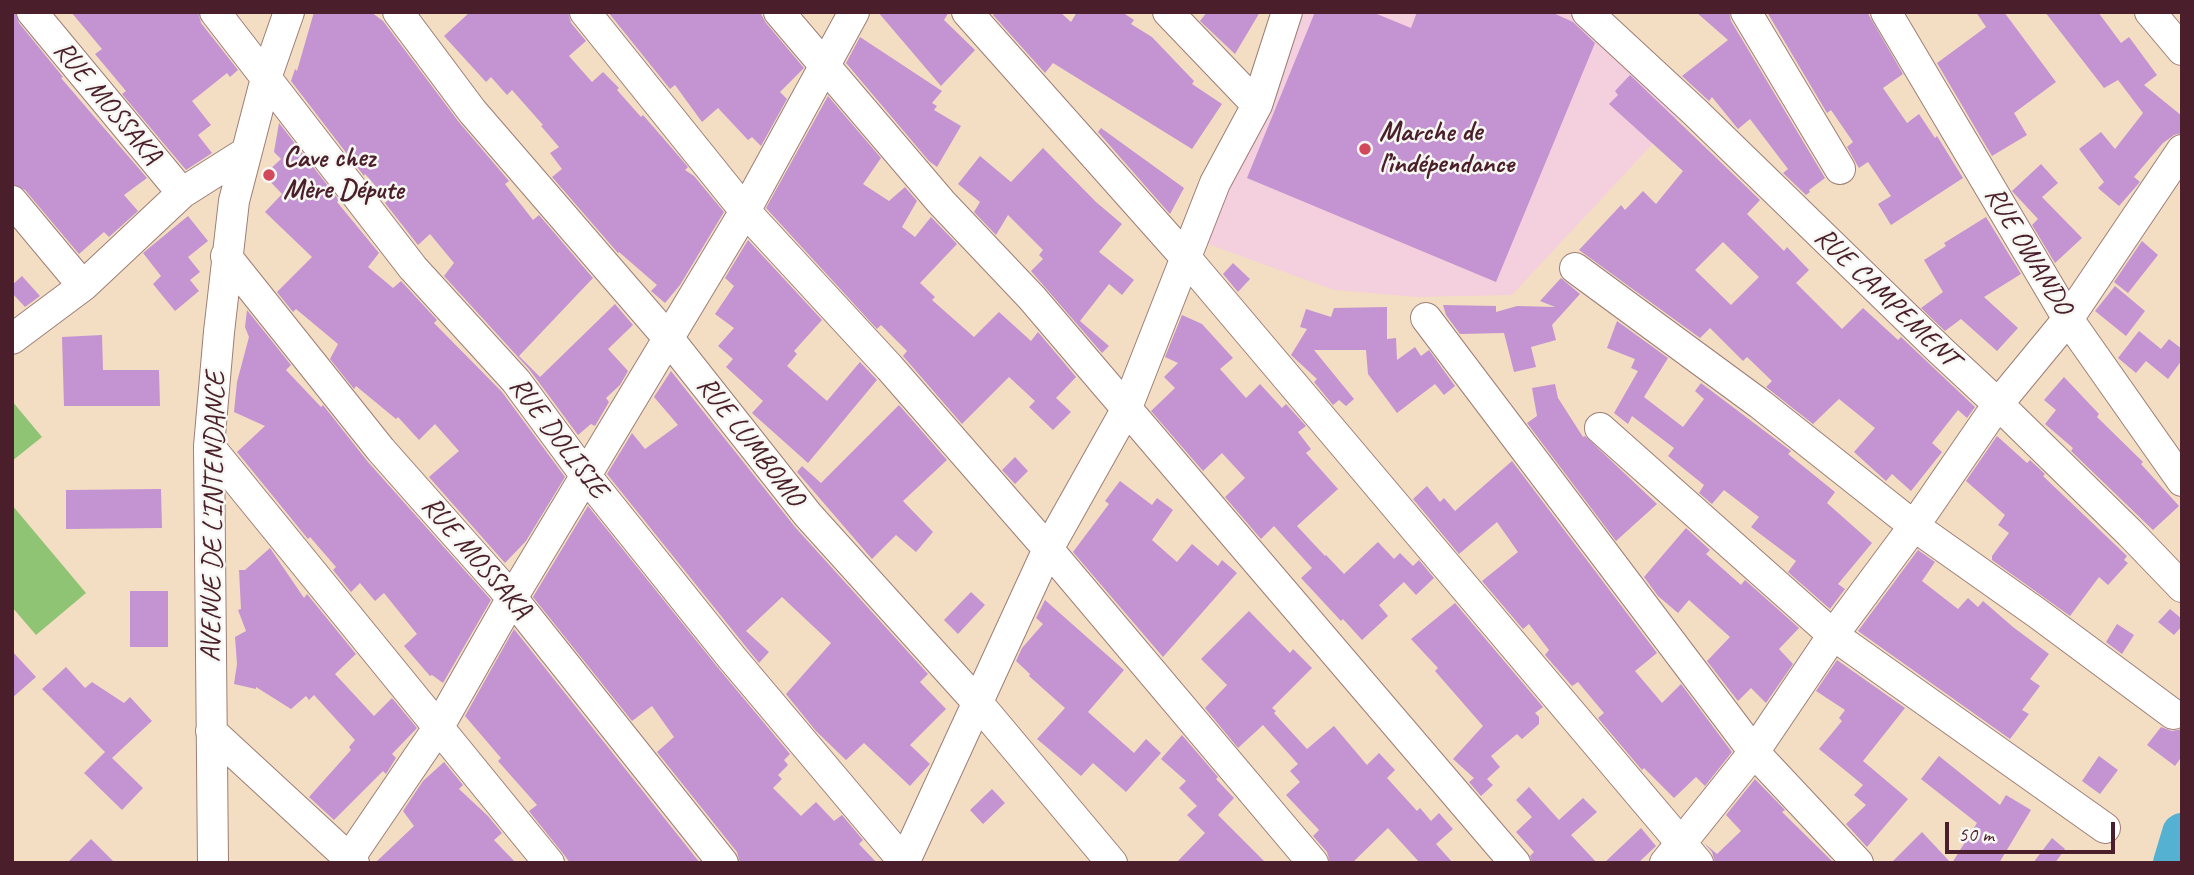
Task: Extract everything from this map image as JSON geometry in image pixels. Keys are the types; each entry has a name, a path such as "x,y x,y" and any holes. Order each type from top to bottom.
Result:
{"street":[{"name":"RUE MOSSAKA","path":"32,12 182,193"},
{"name":"RUE DOLISIE","path":"215,12 414,268 516,381 586,476 732,658 904,863"},
{"name":"AVENUE DE L'INTENDANCE","path":"213,863 209,446 226,256 234,201 266,78 289,12"},
{"name":"RUE LUMBOMO","path":"398,12 472,111 669,339 808,515 977,702 1112,863"},
{"path":"585,12 745,211 890,368 1048,549 1313,863"},
{"path":"779,12 941,202 1032,299 1515,863"},
{"path":"211,731 350,861 438,728 512,597 745,211 854,12"},
{"path":"967,12 1186,258 1517,646 1681,856 1833,635 1998,404 2068,319 2182,150"},
{"path":"1168,12 1257,105"},
{"path":"904,863 1048,549 1126,410 1215,183 1257,105 1287,12"},
{"name":"RUE CAMPEMENT","path":"1587,12 1695,112 1920,332 1998,404 2182,587"},
{"path":"1746,12 1840,169"},
{"name":"RUE OWANDO","path":"1886,12 2068,319 2182,481"},
{"path":"2150,12 2182,50"},
{"path":"12,339 83,286 182,193 245,153"},
{"path":"12,201 83,286"},
{"name":"RUE MOSSAKA","path":"226,256 381,450 512,597 723,863"},
{"path":"1575,268 1760,404 1913,526 2037,612 2173,714"},
{"path":"1426,318 1754,752 1858,863"},
{"path":"1600,428 1833,635 2105,828"},
{"path":"209,446 549,863"}],"shaded area":[{"path":"1296,12 1574,12 1685,109 1512,295 1417,297 1334,290 1205,243"}],"green space":[{"path":"12,401 42,437 12,461"},
{"path":"12,505 86,593 36,635 12,607"}],"building":[{"path":"12,12 15,12 19,23 63,77 61,78 147,178 124,195 138,211 109,237 104,232 79,254 25,190 12,184"},
{"path":"71,12 198,12 201,23 238,70 230,77 227,73 192,101 211,125 198,135 212,153 186,170 122,94 126,91 95,54 102,49"},
{"path":"314,12 371,12 383,21 458,121 509,181 505,184 533,220 539,215 593,278 519,356 540,377 615,304 633,325 608,349 628,371 620,385 606,398 609,402 595,426 591,424 578,435 529,369 444,276 454,263 430,234 418,245 385,203 388,200 365,174 364,176 291,81 295,69 297,71"},
{"path":"470,12 568,12 571,23 586,41 569,56 592,82 603,72 619,88 617,90 641,117 643,115 688,167 685,170 694,176 724,212 680,285 665,303 651,291 657,285 618,253 552,177 562,169 550,153 559,147 541,126 543,125 512,90 507,95 491,77 486,82 444,36"},
{"path":"608,12 760,12 804,68 780,92 787,99 761,146 752,137 748,140 718,108 702,122 675,85 670,89"},
{"path":"878,12 949,12 944,20 975,50 941,86"},
{"path":"995,12 1060,12 1071,22 1077,12 1122,12 1134,20 1131,24 1152,37 1194,81 1192,84 1222,104 1192,149 1053,63 1045,73 993,15"},
{"path":"1207,12 1260,12 1235,54 1200,21"},
{"path":"1315,12 1372,12 1411,28 1417,12 1551,12 1573,22 1595,43 1496,282 1247,178"},
{"path":"1696,12 1729,12 1731,21 1825,178 1806,195 1783,173 1788,169 1750,119 1738,129 1712,97 1709,101 1682,76 1728,40"},
{"path":"1767,12 1867,12 1903,74 1883,88 1907,123 1919,114 1935,138 1937,136 1963,178 1891,225 1878,204 1891,196 1868,162 1859,168 1847,147 1853,142 1831,110 1827,113"},
{"path":"1976,12 2004,12 2056,82 2014,113 2027,135 1992,156 1937,63 1986,27"},
{"path":"2045,12 2098,12 2121,43 2129,37 2157,75 2144,85 2182,116 2182,133 2163,143 2134,177 2140,182 2119,206 2098,188 2104,182 2079,149 2101,132 2115,149 2143,113 2118,80 2104,88"},
{"path":"860,37 942,91 932,103 937,106 934,110 961,126 937,167 846,63"},
{"path":"1630,75 1760,200 1747,214 1784,251 1787,247 1809,270 1796,283 1842,329 1863,308 1898,340 1901,337 1975,407 1967,418 1958,410 1932,443 1942,452 1911,491 1892,474 1886,481 1854,452 1875,428 1839,399 1813,424 1766,387 1772,381 1747,357 1743,361 1710,328 1700,338 1579,250 1621,205 1625,210 1643,191 1656,204 1683,171 1609,104 1618,95 1615,91","holes":["1723,242 1759,277 1731,305 1695,270"]},
{"path":"828,96 881,158 863,184 889,201 905,187 917,201 902,227 915,237 931,217 957,244 920,283 935,297 932,300 974,337 999,312 1031,341 1038,332 1076,377 1056,398 1071,412 1053,430 1029,407 1035,401 1009,377 962,424 903,356 907,351 881,325 877,329 766,208"},
{"path":"279,123 339,200 337,202 379,253 368,267 393,288 401,281 437,320 434,323 502,392 565,477 526,541 505,563 429,477 459,451 435,424 419,440 398,417 396,419 356,386 354,389 330,359 338,344 296,309 293,312 277,292 312,257 265,212 282,194 264,175 281,159 274,152"},
{"path":"1101,128 1184,188 1170,214 1098,132"},
{"path":"1043,148 1096,202 1122,224 1099,252 1134,280 1122,295 1109,284 1080,321 1109,346 1102,353 1031,271 1043,259 1039,255 1043,250 1008,215 996,235 974,212 980,202 958,184 980,156 1011,182"},
{"path":"2041,164 2058,183 2042,197 2082,238 2055,263 2032,225 2038,219 2012,191"},
{"path":"188,216 208,241 188,257 200,272 190,280 199,291 175,311 153,284 161,276 143,253"},
{"path":"1986,217 2021,274 1984,297 2018,328 1997,351 1961,319 1945,331 1921,308 1943,292 1924,260 1946,246 1944,243"},
{"path":"748,240 822,320 794,351 797,354 787,366 827,401 860,362 877,380 808,463 752,413 763,401 726,367 733,359 718,346 734,328 715,314 734,286 725,278"},
{"path":"2142,241 2158,255 2128,293 2114,282"},
{"path":"1233,263 1250,279 1238,292 1223,274"},
{"path":"22,276 40,296 25,307 12,293 12,285"},
{"path":"1561,278 1580,294 1552,325 1556,340 1531,347 1536,367 1514,372 1504,333 1460,334 1446,315 1443,305 1496,306 1496,312 1517,306 1555,307 1540,301"},
{"path":"2115,286 2145,311 2126,336 2095,311"},
{"path":"1387,307 1387,339 1396,338 1397,360 1415,347 1421,356 1429,350 1455,386 1444,395 1435,384 1397,413 1368,374 1366,350 1314,350 1354,399 1346,406 1339,400 1333,405 1314,382 1317,379 1291,355 1307,329 1300,327 1306,309 1331,317 1334,308"},
{"path":"247,310 291,365 286,370 321,407 323,405 368,462 491,600 443,683 430,676 404,646 417,634 384,593 375,601 360,583 351,592 333,570 336,567 310,537 308,539 237,452 265,426 234,412 237,382 249,337 245,327"},
{"path":"1182,315 1202,324 1233,358 1220,369 1246,398 1260,384 1282,408 1286,404 1306,426 1298,432 1311,449 1306,453 1338,489 1297,526 1325,556 1344,574 1378,542 1394,559 1400,553 1413,566 1419,560 1434,578 1416,595 1404,582 1379,605 1388,616 1362,640 1301,578 1312,568 1274,526 1261,539 1225,497 1245,478 1222,453 1203,471 1151,411 1175,388 1164,377 1178,363 1165,357"},
{"path":"1617,321 1668,358 1644,397 1683,427 1704,399 1695,391 1701,383 1791,451 1788,454 1835,492 1827,503 1872,543 1838,584 1845,589 1830,609 1788,572 1796,561 1751,527 1759,517 1724,490 1712,504 1699,493 1704,485 1668,456 1674,448 1632,416 1628,424 1614,413 1638,371 1631,368 1635,359 1607,348"},
{"path":"2139,331 2161,349 2169,339 2182,349 2182,360 2168,379 2146,361 2136,373 2118,358"},
{"path":"102,335 103,370 159,370 160,406 64,406 62,337"},
{"path":"671,371 795,527 928,674 920,682 946,709 910,745 930,764 910,786 864,743 846,760 816,731 786,694 831,643 782,597 746,631 769,652 759,663 607,474 632,433 645,449 678,425 654,397"},
{"path":"2064,377 2099,414 2097,417 2143,462 2141,464 2179,506 2153,530 2071,451 2073,448 2045,424 2056,410 2044,400"},
{"path":"1555,384 1558,398 1583,437 1657,504 1616,541 1527,423 1537,416 1532,388"},
{"path":"899,405 947,460 903,501 933,532 916,552 896,535 872,559 797,472 802,466 821,483"},
{"path":"1997,436 2027,463 2030,460 2045,474 2043,476 2127,556 2124,560 2128,563 2108,585 2099,577 2070,616 1992,560 1992,556 2009,533 1998,525 2005,515 1966,481"},
{"path":"1015,457 1028,471 1015,484 1002,470"},
{"path":"1512,461 1657,653 1635,671 1662,703 1681,684 1732,752 1705,786 1696,777 1674,798 1644,768 1642,770 1598,718 1604,713 1578,682 1572,686 1545,655 1549,650 1529,624 1523,629 1482,581 1518,552 1497,522 1459,554 1413,499 1427,486 1440,502 1444,498 1455,511"},
{"path":"1120,481 1152,505 1157,498 1173,510 1152,540 1177,562 1192,544 1218,566 1222,560 1237,573 1163,657 1073,552 1109,504 1105,501"},
{"path":"161,489 162,528 66,529 66,490"},
{"path":"588,506 790,754 784,760 788,765 778,775 782,779 773,788 801,816 816,802 834,821 842,815 863,840 859,844 877,863 740,863 737,852 657,752 674,737 652,706 632,721 533,597"},
{"path":"1686,528 1710,550 1706,554 1741,585 1745,580 1799,628 1779,649 1793,664 1766,703 1751,688 1738,701 1707,661 1730,637 1689,600 1678,613 1658,596 1644,577"},
{"path":"270,548 304,598 307,594 356,654 335,674 374,716 392,698 417,728 392,754 396,758 386,774 383,771 334,820 309,797 351,750 349,747 355,740 314,695 309,700 306,696 291,709 256,687 234,684 237,664 235,637 246,631 238,610 241,609 239,570 245,570"},
{"path":"1918,550 1935,562 1922,581 1958,609 1968,598 1978,607 1983,601 2049,654 2030,679 2040,686 2022,710 2029,714 2010,739 1858,631"},
{"path":"130,591 168,591 168,647 130,647"},
{"path":"971,592 985,605 958,634 944,620"},
{"path":"1045,600 1124,670 1088,712 1134,753 1146,739 1161,753 1126,792 1093,763 1081,776 1037,739 1065,708 1016,661 1022,648 1043,624 1036,618"},
{"path":"1455,603 1543,707 1535,713 1539,717 1539,724 1522,739 1517,734 1491,756 1500,767 1487,779 1493,785 1481,796 1469,782 1474,778 1453,759 1483,726 1435,671 1438,668 1411,639"},
{"path":"2170,609 2182,619 2182,626 2174,635 2158,622"},
{"path":"1249,611 1290,653 1293,649 1312,668 1272,708 1276,711 1274,713 1307,749 1334,726 1367,765 1379,753 1395,770 1387,778 1417,811 1420,808 1431,821 1439,813 1453,829 1436,844 1453,863 1420,863 1388,828 1352,863 1330,863 1327,852 1313,836 1319,830 1286,795 1300,782 1290,771 1298,764 1263,725 1238,748 1205,708 1227,685 1201,659"},
{"path":"2117,624 2134,635 2122,654 2106,642"},
{"path":"514,629 700,863 570,863 529,811 537,805 498,761 501,758 465,716"},
{"path":"12,651 36,677 12,698"},
{"path":"1837,660 1905,708 1863,761 1908,799 1867,847 1846,824 1866,805 1854,795 1863,785 1819,749 1842,721 1839,718 1845,710 1816,691"},
{"path":"66,667 85,688 92,682 124,703 130,697 152,721 112,758 143,788 122,810 84,773 105,752 42,689"},
{"path":"2161,727 2172,731 2182,729 2182,756 2175,766 2147,745"},
{"path":"1182,735 1234,798 1218,815 1266,863 1176,863 1205,833 1187,815 1197,806 1179,788 1186,781 1161,759"},
{"path":"1939,756 2000,805 2006,795 2031,810 1999,863 1952,863 1977,823 1921,779"},
{"path":"2099,756 2118,770 2100,794 2082,781"},
{"path":"444,762 463,785 459,789 502,833 494,840 516,863 375,863 414,826 403,811 423,781"},
{"path":"1755,779 1785,810 1782,812 1834,863 1715,863 1712,852 1704,843 1717,854 1741,831 1726,815"},
{"path":"1529,787 1559,820 1583,798 1597,812 1571,835 1597,863 1532,863 1530,856 1534,852 1516,832 1532,817 1516,800"},
{"path":"992,789 1005,803 983,824 970,810"},
{"path":"1641,828 1656,846 1638,863 1604,863"},
{"path":"1922,832 1951,863 1891,863"},
{"path":"2052,838 2065,849 2055,863 2033,863"},
{"path":"91,839 115,863 67,863"}],"waterway":[{"path":"2173,863 2182,833"}],"place":[{"name":"Marche de l’indépendance","path":"1365,149"},
{"name":"Cave chez Mère Députe","path":"269,175"}]}
